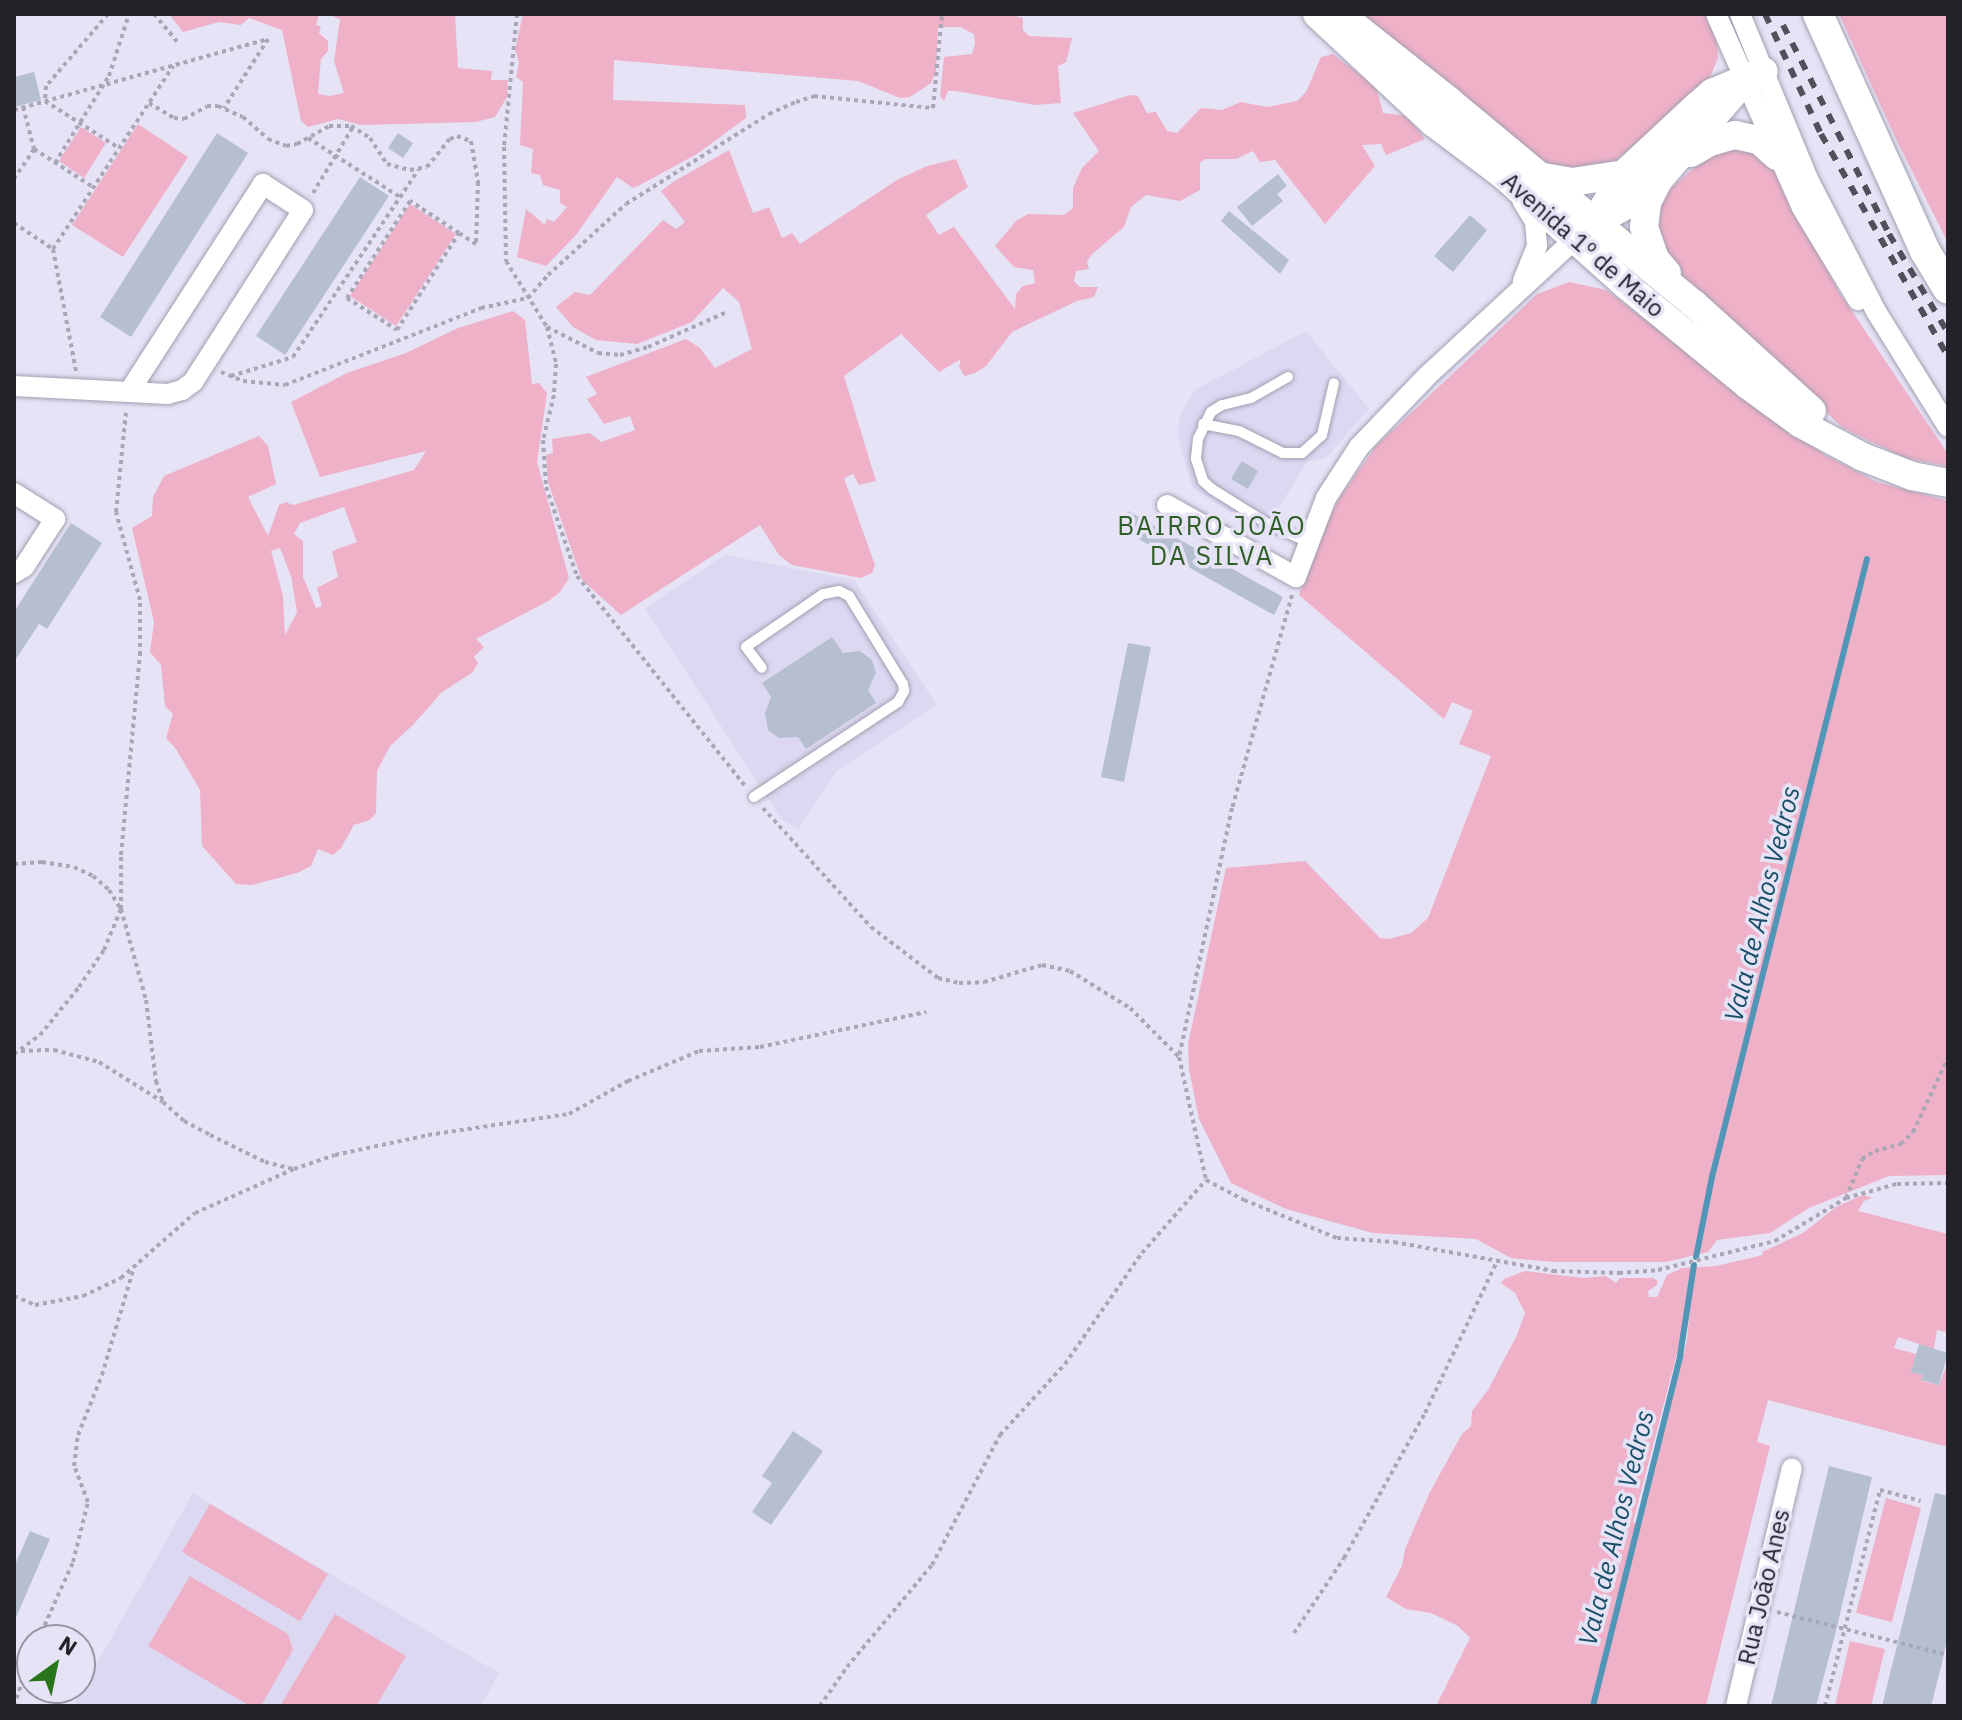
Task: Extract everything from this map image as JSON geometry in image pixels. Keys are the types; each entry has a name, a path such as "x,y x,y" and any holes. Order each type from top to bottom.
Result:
{"main road":[{"name":"Avenida 1º de Maio","path":"1317,14 1434,123 1502,174 1694,304 1863,457"},
{"name":"Avenida 1º de Maio","path":"1338,14 1538,176 1584,231 1749,386 1801,424 1863,457 1912,476 1948,483"},
{"path":"1818,14 1925,251 1948,289"},
{"path":"1694,304 1655,259 1647,242 1647,203 1668,170 1754,76"},
{"path":"1584,231 1624,174 1712,93 1754,76"},
{"path":"1584,231 1627,205 1668,170 1710,142 1735,135 1759,140 1777,156"},
{"path":"1538,176 1572,182 1624,174"},
{"path":"1925,251 1948,276"}],"street":[{"path":"1716,14 1754,76 1877,313 1926,394"},
{"path":"1740,14 1777,156 1835,266 1948,427"},
{"path":"1502,174 1535,222 1534,255 1517,292"},
{"path":"14,386 79,389 129,392 168,394 182,390 193,382 303,210 263,184 129,392"},
{"path":"1167,505 1296,577 1326,498 1359,447 1427,376 1584,231"},
{"path":"14,493 55,519 24,567 14,573"},
{"name":"Rua João Anes","path":"1736,1706 1792,1468"}],"lane":[{"path":"1288,377 1251,398 1222,405 1211,412 1203,424 1196,459 1203,481 1268,524 1308,542"},
{"path":"1203,424 1239,431 1283,453 1302,453 1322,435 1334,383"},
{"path":"754,797 898,702 904,691 849,596 839,591 823,594 746,647 762,668"}],"path":[{"path":"45,101 46,86 108,14"},
{"path":"55,163 104,85 119,52 129,14"},
{"path":"154,14 179,44"},
{"path":"517,14 504,147 506,261 547,327 556,364 542,461 546,487 577,576 754,797 871,927 938,978 959,983 984,982 1042,965 1070,971 1130,1008 1179,1057"},
{"path":"206,361 230,376 258,385 285,385 481,308 528,298 548,275 626,204 783,108 814,96 933,108 942,47 942,14"},
{"path":"14,110 268,39 224,108"},
{"path":"79,389 53,249 173,66"},
{"path":"45,101 119,148"},
{"path":"149,103 174,118 184,119 207,106 218,106 243,117 268,139 286,146 329,126 353,127 370,138 387,164 418,170"},
{"path":"23,107 34,149 93,188"},
{"path":"303,210 353,127"},
{"path":"230,376 293,357 418,170 433,163 444,146 457,136 465,137 474,146 478,182 476,244 410,201 347,298 397,330 459,233"},
{"path":"307,138 400,197"},
{"path":"14,179 34,149"},
{"path":"14,223 53,249"},
{"path":"547,327 598,353 620,355 648,347 727,312"},
{"path":"129,392 116,512 140,600 140,655 121,855 121,909 146,1000 156,1081 163,1102"},
{"path":"1296,577 1232,808 1179,1057 1206,1180 1244,1200 1337,1238 1394,1242 1553,1271 1658,1270 1775,1241 1846,1198 1897,1184 1948,1183"},
{"path":"14,864 42,862 74,867 93,876 121,909"},
{"path":"16,1053 40,1035 79,987 104,950 121,909"},
{"path":"14,1296 35,1305 83,1296 121,1278 195,1213 294,1169 335,1155 428,1135 569,1114 628,1081 699,1051 760,1047 926,1012"},
{"path":"16,1053 54,1050 99,1062 163,1102 184,1121 265,1162 294,1169"},
{"path":"1846,1198 1862,1159 1875,1151 1901,1144 1913,1132 1948,1058"},
{"path":"820,1706 847,1667 932,1565 1000,1435 1065,1364 1142,1253 1206,1180"},
{"path":"1294,1633 1344,1558 1425,1413 1498,1259"},
{"path":"45,1624 73,1562 88,1502 74,1466 78,1435 102,1375 135,1265"},
{"path":"1825,1706 1880,1490 1921,1501"},
{"path":"1759,1607 1948,1655"}],"shaded area":[{"path":"169,14 319,14 316,25 321,26 319,33 328,41 328,51 321,59 318,94 329,96 344,93 334,61 340,19 327,14 455,14 458,68 492,71 491,80 508,80 507,97 495,117 476,122 361,125 338,119 308,127 301,121 282,30 249,18 241,25 219,22 183,32"},
{"path":"523,14 1007,14 1023,18 1023,30 1029,36 1072,38 1066,62 1058,66 1061,103 1035,105 956,91 948,91 944,101 940,96 944,57 972,54 975,44 974,34 960,27 938,27 936,72 931,83 910,97 900,98 858,81 614,60 613,100 745,105 746,118 697,154 640,185 633,188 617,177 576,235 546,266 517,257 526,209 545,225 547,219 554,222 567,207 560,203 560,190 543,185 540,175 531,173 533,149 520,145 523,82 516,77 519,62 515,50"},
{"path":"1354,14 1708,14 1716,34 1718,58 1710,77 1687,99 1609,167 1588,175 1545,163"},
{"path":"1839,14 1948,14 1948,243 1896,139"},
{"path":"1333,54 1376,87 1383,113 1407,116 1425,139 1386,155 1381,144 1362,145 1375,166 1325,224 1275,160 1260,162 1253,151 1236,159 1205,159 1200,163 1200,190 1180,201 1146,195 1131,207 1124,227 1092,254 1087,262 1089,269 1076,271 1074,281 1080,287 1098,287 1094,297 1077,301 1012,332 986,366 975,373 964,376 959,366 961,359 939,372 901,334 844,376 876,481 859,485 853,474 844,478 875,565 872,573 861,578 792,565 779,555 760,525 621,615 582,580 548,482 546,455 553,453 552,439 590,433 601,442 635,430 630,416 604,424 587,399 597,394 586,377 686,339 700,348 715,368 752,349 739,302 723,288 692,322 637,344 596,340 573,327 556,307 575,292 590,295 663,220 676,229 685,222 661,191 673,182 729,150 753,213 769,207 782,238 792,233 800,244 897,180 927,166 956,159 968,187 926,215 939,235 954,227 1015,309 1016,294 1023,286 1035,283 1033,270 1014,267 995,246 1016,221 1028,214 1064,215 1073,208 1073,188 1082,168 1099,151 1073,113 1130,95 1138,96 1147,113 1156,112 1167,131 1177,133 1201,108 1222,110 1241,102 1267,107 1297,101 1306,92 1321,57"},
{"path":"138,124 188,157 123,257 72,225"},
{"path":"81,127 106,143 84,178 59,161"},
{"path":"1743,144 1772,165 1839,292 1948,454 1948,466 1905,458 1843,428 1667,265 1653,223 1666,193 1712,151"},
{"path":"410,204 456,234 396,326 350,296"},
{"path":"1569,282 1606,290 1825,455 1877,482 1948,501 1948,1175 1889,1176 1809,1208 1770,1233 1717,1240 1708,1252 1666,1262 1553,1262 1511,1258 1476,1239 1373,1233 1286,1209 1231,1183 1199,1119 1189,1069 1188,1044 1226,868 1305,861 1380,938 1389,939 1411,933 1428,918 1491,756 1459,744 1473,711 1452,702 1444,719 1299,595 1311,551 1340,497 1376,446 1537,294"},
{"path":"513,311 525,320 532,384 539,383 547,393 537,462 569,578 550,600 476,639 484,647 474,657 478,663 473,672 441,693 390,746 377,771 376,813 370,820 354,825 341,848 333,855 318,849 311,866 297,873 252,885 236,884 202,846 200,790 166,738 173,714 165,706 161,665 150,652 154,622 132,528 152,516 153,497 164,476 259,436 268,446 276,484 248,497 268,536 279,505 286,502 293,505 414,470 426,451 320,477 291,402 347,373 406,353 458,328","holes":["344,507 357,542 332,551 338,577 317,588 322,606 316,608 303,577 303,541 294,534 300,523","280,548 291,576 297,612 285,635 283,596 271,551"]},
{"path":"1306,331 1369,409 1327,457 1307,462 1263,533 1192,487 1177,434 1180,415 1195,390"},
{"path":"725,555 854,580 937,705 837,771 798,829 781,819 645,608"},
{"path":"1863,1195 1872,1198 1864,1201 1858,1211 1948,1234 1948,1332 1937,1330 1934,1349 1898,1337 1894,1348 1916,1354 1912,1372 1923,1375 1922,1381 1939,1385 1948,1362 1948,1447 1768,1400 1757,1442 1770,1446 1706,1706 1436,1706 1470,1638 1458,1626 1431,1613 1406,1609 1386,1597 1402,1566 1405,1549 1430,1492 1462,1434 1471,1426 1472,1411 1488,1390 1517,1335 1525,1313 1515,1293 1501,1283 1504,1279 1525,1271 1584,1278 1606,1276 1616,1283 1620,1278 1653,1278 1658,1281 1648,1291 1649,1297 1657,1297 1667,1275 1682,1268 1716,1266 1763,1255 1762,1252 1803,1233 1836,1207","holes":["1691,1300 1687,1340 1641,1526 1633,1522"]},
{"path":"193,1493 499,1673 481,1706 73,1706 96,1704 96,1665"},
{"path":"1886,1498 1921,1508 1892,1622 1856,1613"},
{"path":"210,1504 328,1574 300,1621 182,1552"},
{"path":"190,1576 288,1634 293,1650 261,1706 250,1706 148,1646"},
{"path":"335,1614 406,1656 376,1706 280,1706"},
{"path":"1850,1641 1885,1649 1871,1706 1835,1706"}],"building":[{"path":"34,72 41,100 14,107 14,77"},
{"path":"217,133 248,153 131,337 100,317"},
{"path":"398,133 413,143 403,158 388,148"},
{"path":"1278,174 1287,186 1277,194 1283,201 1252,226 1237,207"},
{"path":"360,177 389,196 285,355 256,336"},
{"path":"1229,211 1289,260 1280,274 1221,221"},
{"path":"1470,215 1487,230 1453,272 1434,256"},
{"path":"1242,461 1258,471 1248,489 1231,479"},
{"path":"1128,511 1283,597 1274,615 1119,528"},
{"path":"71,523 102,543 47,629 39,624 14,662 14,612"},
{"path":"832,637 843,653 860,651 872,660 876,673 868,690 876,703 806,749 798,737 779,738 768,730 765,713 771,697 762,683"},
{"path":"1128,643 1151,647 1124,782 1101,777"},
{"path":"1919,1344 1948,1353 1939,1385 1921,1380 1923,1375 1911,1372"},
{"path":"793,1431 823,1451 771,1525 752,1512 772,1483 762,1476"},
{"path":"1829,1466 1872,1477 1836,1631 1816,1706 1771,1706"},
{"path":"1935,1493 1948,1496 1948,1634 1942,1663 1931,1706 1882,1706"},
{"path":"30,1531 50,1539 14,1622 14,1567"}],"waterway":[{"name":"Vala de Alhos Vedros","path":"1696,1257 1712,1177 1867,559"},
{"name":"Vala de Alhos Vedros","path":"1593,1706 1680,1356 1694,1265"}],"railway":[{"path":"1765,14 1821,134 1948,357"},
{"path":"1783,25 1889,234 1948,333"}],"district":[{"name":"BAIRRO JOÃO DA SILVA","path":"1212,541"}]}
